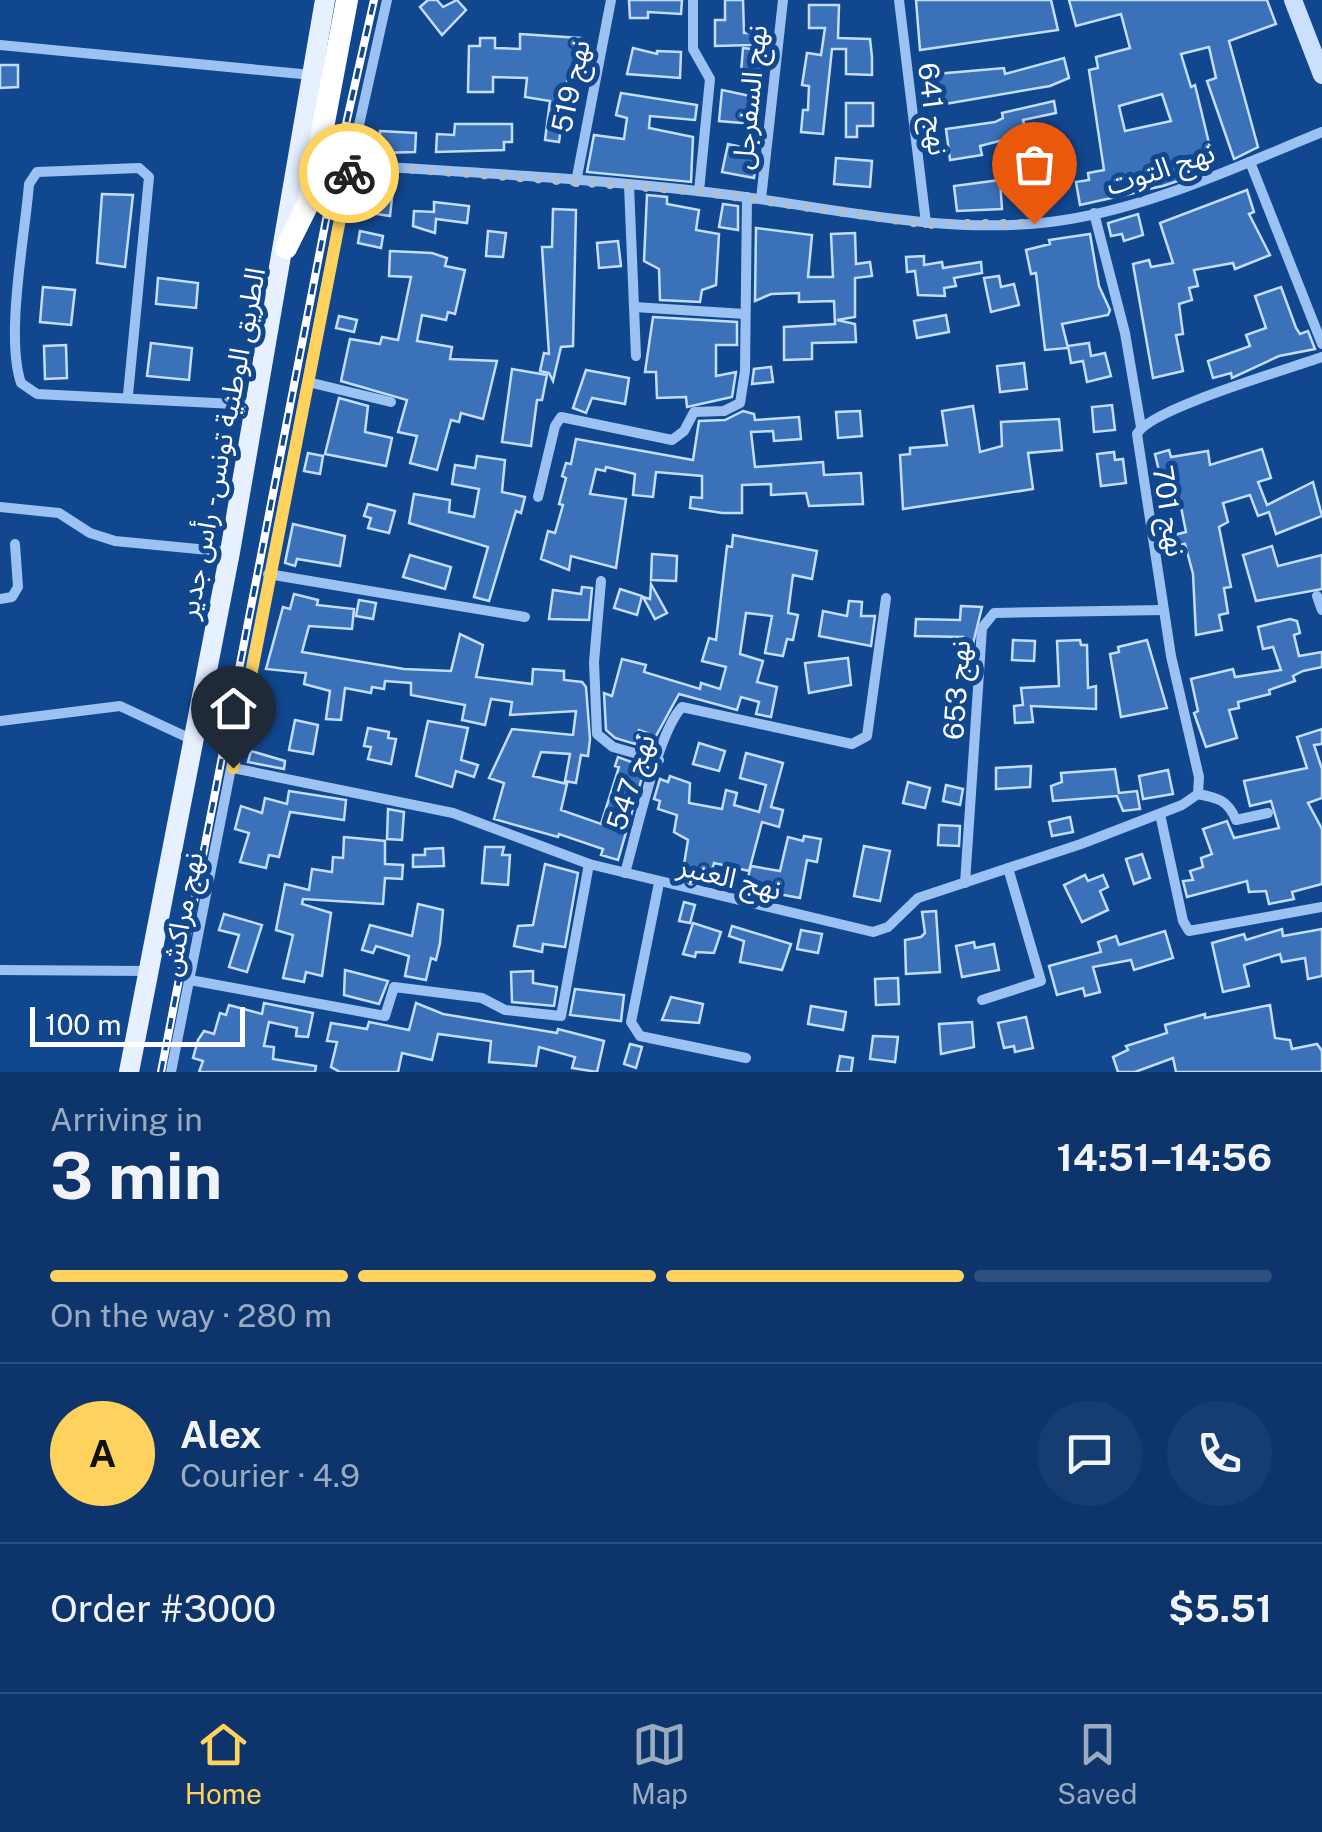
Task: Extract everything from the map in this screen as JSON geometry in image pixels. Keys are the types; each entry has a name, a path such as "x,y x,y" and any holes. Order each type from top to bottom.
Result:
{"highway":[{"path":"286,248 309,202 348,0"}],"main road":[{"name":"الطريق الوطنية تونس - رأس جدير","path":"129,1072 286,248 326,0"}],"street":[{"name":"نهج مراكش","path":"171,1072 350,164 387,0"},
{"name":"نهج 519","path":"576,182 577,158 611,0"},
{"path":"693,0 693,49 710,80 699,191"},
{"name":"نهج السفرجل","path":"760,199 783,0"},
{"name":"نهج 641","path":"899,0 926,224"},
{"path":"1293,0 1322,75"},
{"path":"0,46 312,75"},
{"name":"نهج التوت","path":"350,164 699,191 926,224 1013,226 1094,213 1250,162 1322,132"},
{"path":"1250,162 1322,344"},
{"path":"128,395 149,177 142,169 45,170 31,176 16,354 21,383 37,394 128,395 254,405"},
{"path":"629,184 636,356"},
{"path":"538,497 555,426 562,417 672,440 684,431 694,412 736,408 744,382 747,198"},
{"name":"نهج 701","path":"1094,213 1125,333 1140,427 1136,445 1163,610 1199,777 1198,794"},
{"path":"634,307 745,314"},
{"path":"0,353 16,354"},
{"path":"1140,427 1167,412 1322,357"},
{"path":"308,382 391,402"},
{"path":"0,507 59,513 90,532 115,541 230,552"},
{"path":"0,599 12,598 18,587 15,544"},
{"path":"268,574 525,617"},
{"path":"600,581 594,662 597,734 613,747 659,760"},
{"path":"1317,596 1322,610"},
{"name":"نهج 547","path":"625,873 659,760 675,715 682,707 852,744 866,736 886,598"},
{"name":"نهج 653","path":"965,883 982,628 994,614 1163,610"},
{"path":"0,721 120,706 193,740"},
{"name":"نهج العنبر","path":"233,768 453,813 589,864 873,932 888,927 918,898 1160,814 1198,794"},
{"path":"1198,794 1220,798 1231,806 1236,820 1268,813"},
{"path":"1160,814 1183,922 1190,931 1322,907"},
{"path":"190,980 386,1016 394,988 410,986 482,998 505,1010 561,1016 589,864"},
{"path":"982,1000 1040,982 1008,868"},
{"path":"659,883 630,1022 640,1036 746,1058"},
{"path":"0,970 148,971"}],"building":[{"path":"428,0 437,0 443,7 457,0 466,10 442,35 420,7"},
{"path":"629,0 682,0 681,14 648,12 648,18 630,18"},
{"path":"725,0 743,0 744,33 752,33 752,45 715,46 715,20 725,20"},
{"path":"916,0 1051,0 1058,30 920,50"},
{"path":"1069,0 1267,0 1276,24 1229,41 1258,147 1234,159 1207,81 1216,78 1209,47 1181,54 1191,87 1195,85 1214,164 1179,172 1181,180 1163,186 1149,189 1146,180 1132,183 1134,193 1080,205 1076,182 1089,180 1088,173 1104,170 1089,70 1098,68 1096,57 1130,48 1121,14 1076,26","holes":["1162,94 1171,121 1125,131 1119,106"]},
{"path":"809,5 839,5 838,38 870,39 872,57 872,75 846,74 846,49 832,49 823,134 801,132 803,110 808,110 809,86 802,85 807,53 821,55 825,28 809,28"},
{"path":"520,34 580,38 576,77 568,76 559,142 545,140 550,101 525,97 527,78 493,77 493,92 468,92 469,46 480,46 480,38 495,38 495,48 520,49"},
{"path":"633,48 657,54 681,52 680,78 627,74"},
{"path":"743,48 762,50 760,75 741,73"},
{"path":"1064,58 1069,78 1050,86 939,105 936,74 1004,68 1005,74"},
{"path":"0,65 18,65 18,87 0,88"},
{"path":"722,90 755,97 753,124 719,121"},
{"path":"621,93 697,105 695,120 650,116 649,128 693,137 691,182 587,172 594,135 624,139 627,118 616,115"},
{"path":"1054,101 1056,113 1023,120 1027,134 980,146 982,155 950,160 946,129 995,122 1003,118 1002,113"},
{"path":"846,103 873,103 873,126 857,126 857,137 846,137"},
{"path":"455,124 512,124 512,142 504,142 504,150 436,152 437,134 454,135"},
{"path":"380,131 416,133 415,152 379,153"},
{"path":"748,134 759,136 754,178 722,172 728,144 746,148"},
{"path":"836,158 872,161 870,187 834,184"},
{"path":"1049,161 1052,186 1012,186 1011,175 1032,173 1031,162"},
{"path":"1000,180 1002,209 957,211 954,186"},
{"path":"374,185 393,188 390,216 370,213"},
{"path":"1247,190 1254,212 1249,214 1270,255 1235,269 1233,263 1194,270 1198,286 1189,288 1192,300 1179,304 1183,334 1176,335 1183,371 1153,378 1133,264 1149,260 1151,267 1173,263 1160,223"},
{"path":"102,194 133,195 125,267 97,263"},
{"path":"647,195 667,197 667,204 699,210 696,230 719,234 716,285 702,290 700,302 660,300 659,269 644,261"},
{"path":"434,202 469,206 467,223 436,219 435,233 413,226 414,211 434,212"},
{"path":"723,204 738,206 738,230 719,227"},
{"path":"553,209 576,210 573,346 561,347 553,381 549,373 540,371 544,353 549,354 542,247 552,247"},
{"path":"1138,214 1143,235 1124,241 1122,234 1111,236 1108,223"},
{"path":"756,228 812,235 808,277 833,277 831,234 855,233 856,264 870,262 872,276 855,278 855,317 837,320 855,324 856,342 812,343 812,359 784,360 784,327 835,324 834,301 799,302 799,293 771,294 755,301"},
{"path":"360,231 383,236 381,248 358,243"},
{"path":"488,231 506,233 503,257 486,256"},
{"path":"1090,234 1099,286 1110,310 1108,315 1062,324 1068,348 1045,350 1036,273 1031,274 1026,250 1050,244 1049,240"},
{"path":"618,241 621,266 599,268 597,243"},
{"path":"390,251 432,253 447,258 445,266 465,270 455,314 448,312 446,320 422,315 417,341 452,347 450,359 497,361 483,419 461,413 459,422 451,420 437,470 410,463 417,436 398,432 407,400 341,381 350,339 380,344 382,337 398,340 411,277 389,276"},
{"path":"924,256 924,265 942,262 943,268 981,262 982,273 954,278 956,286 944,288 945,296 918,295 915,271 907,272 906,257"},
{"path":"999,276 1001,287 1014,284 1019,305 991,312 984,278"},
{"path":"158,278 198,283 196,308 156,304"},
{"path":"43,287 75,290 71,325 40,322"},
{"path":"1281,287 1296,328 1300,334 1308,331 1315,349 1279,356 1232,378 1231,373 1213,378 1208,361 1250,346 1246,335 1266,328 1255,296"},
{"path":"946,315 949,332 917,338 914,321"},
{"path":"339,316 357,320 354,332 336,328"},
{"path":"653,317 737,322 737,345 716,345 716,376 736,372 732,397 687,407 686,397 657,398 656,372 645,372"},
{"path":"151,343 192,348 189,380 147,376"},
{"path":"1089,343 1091,356 1105,353 1111,376 1087,382 1083,361 1071,363 1068,346"},
{"path":"66,345 67,378 45,379 44,346"},
{"path":"1024,363 1027,389 1000,392 997,366"},
{"path":"771,367 773,382 752,384 754,369"},
{"path":"512,369 547,375 542,400 537,400 531,446 502,442"},
{"path":"586,370 629,378 625,404 592,398 586,413 573,408"},
{"path":"339,398 368,406 365,432 392,438 386,466 325,454"},
{"path":"1112,405 1115,430 1094,432 1092,407"},
{"path":"973,406 980,452 1002,446 1001,422 1059,419 1062,450 1028,453 1033,489 903,509 900,455 910,454 910,448 947,445 942,411"},
{"path":"743,411 754,414 755,420 799,417 801,439 774,441 773,431 751,432 755,467 823,462 824,475 861,473 863,504 809,506 806,493 771,495 771,484 742,485 742,513 722,513 690,508 691,497 702,498 702,476 656,472 653,497 633,495 635,474 606,467 605,471 596,469 590,494 626,499 616,568 571,556 569,570 541,559 548,531 555,533 563,505 559,504 566,478 562,476 566,463 571,464 576,439 693,460 699,421 725,420"},
{"path":"860,411 862,436 838,438 836,412"},
{"path":"1262,449 1271,478 1258,482 1267,505 1313,482 1322,516 1276,534 1269,512 1258,516 1250,495 1223,503 1228,522 1219,527 1231,587 1224,588 1228,613 1219,615 1222,630 1196,635 1193,574 1185,544 1173,546 1170,536 1186,532 1180,502 1167,505 1155,454 1169,450 1171,457 1208,451 1210,465"},
{"path":"1114,452 1115,460 1123,459 1126,483 1101,486 1097,454"},
{"path":"308,453 323,456 320,474 304,471"},
{"path":"477,456 505,460 502,492 525,497 521,513 516,511 489,601 474,597 488,547 409,523 414,494 450,500 449,512 474,517 479,489 452,484 455,465 475,468"},
{"path":"368,504 395,511 389,533 368,528 371,518 364,516"},
{"path":"293,524 345,536 340,566 297,559 295,566 285,563"},
{"path":"733,535 817,551 812,579 793,575 788,613 798,615 793,640 787,639 783,656 765,653 772,616 746,613 740,654 763,661 757,682 777,687 771,717 756,714 759,702 741,697 737,710 679,694 656,736 639,730 635,744 615,738 606,730 604,693 612,696 622,659 646,665 644,672 700,689 701,683 720,689 726,667 702,661 709,638 716,640 727,546 732,547"},
{"path":"1272,546 1278,566 1322,555 1322,589 1256,601 1243,555"},
{"path":"652,554 677,556 676,581 651,580"},
{"path":"410,555 451,567 445,589 403,577"},
{"path":"651,584 667,613 655,619 643,597 650,599"},
{"path":"582,587 592,588 589,620 549,619 553,590 581,594"},
{"path":"620,589 642,596 637,615 614,608"},
{"path":"294,594 318,600 317,605 354,609 352,629 309,626 302,652 404,669 451,671 460,634 483,645 476,677 532,684 533,669 564,671 564,680 582,682 586,687 590,739 588,756 581,755 576,783 565,781 570,754 541,752 533,776 567,784 561,810 601,824 619,767 615,766 618,757 645,767 618,860 601,855 603,849 559,834 558,837 494,819 504,783 489,778 512,729 573,735 576,711 510,715 512,702 491,699 485,725 462,720 465,705 411,695 411,683 385,681 384,689 372,687 371,693 345,688 341,720 326,719 330,691 304,684 306,673 266,669 283,607 290,609"},
{"path":"359,600 376,603 373,619 356,616"},
{"path":"849,601 862,602 861,616 875,616 871,646 819,636 823,611 847,616"},
{"path":"961,606 982,607 972,648 962,647 963,637 915,636 916,619 960,620"},
{"path":"1290,619 1297,621 1300,633 1294,635 1299,656 1322,652 1322,667 1293,676 1295,681 1269,690 1270,694 1238,702 1239,708 1229,710 1237,738 1206,747 1194,713 1198,711 1191,679 1233,669 1235,677 1281,670 1273,647 1263,649 1258,627"},
{"path":"1013,640 1035,641 1034,661 1012,660"},
{"path":"1080,640 1081,645 1087,645 1088,688 1096,686 1096,709 1031,706 1033,722 1015,723 1014,706 1023,705 1021,688 1059,686 1057,641"},
{"path":"1147,640 1167,708 1121,717 1110,654 1119,652 1118,647"},
{"path":"848,658 851,685 809,693 805,663"},
{"path":"295,720 318,725 313,754 289,750"},
{"path":"428,721 468,728 461,760 478,765 474,777 456,771 452,787 416,776"},
{"path":"368,728 389,732 388,738 396,739 391,764 368,759 371,747 364,746"},
{"path":"1322,729 1322,744 1314,745 1322,769 1322,798 1308,803 1322,829 1322,884 1292,892 1294,899 1269,904 1266,891 1249,892 1247,881 1187,897 1183,881 1193,880 1190,871 1203,867 1201,858 1212,854 1203,829 1227,821 1234,838 1279,828 1271,801 1250,806 1244,781 1307,768 1297,737"},
{"path":"699,743 725,751 719,771 693,764"},
{"path":"251,751 285,761 284,769 248,762"},
{"path":"746,753 783,763 771,807 783,810 779,827 762,822 749,871 714,863 709,882 682,877 688,840 674,832 677,815 658,809 660,801 654,799 660,779 668,782 670,776 690,783 689,803 722,809 726,790 737,793 734,805 759,812 766,785 740,778"},
{"path":"1031,766 1030,787 996,789 996,768"},
{"path":"1115,769 1119,793 1137,791 1140,809 1123,811 1117,796 1053,801 1051,786 1062,782 1061,773"},
{"path":"1168,770 1173,794 1143,799 1139,776"},
{"path":"908,782 930,788 925,808 903,803"},
{"path":"946,785 963,789 960,805 943,801"},
{"path":"289,791 346,800 344,820 290,812 279,857 269,855 266,868 240,862 249,833 235,829 241,806 262,813 265,798 287,804"},
{"path":"388,809 404,812 402,840 387,839"},
{"path":"1070,817 1073,832 1052,836 1049,822"},
{"path":"939,825 960,826 959,846 938,845"},
{"path":"804,836 821,839 817,862 807,860 800,898 745,888 751,866 780,871 788,837 803,841"},
{"path":"344,837 385,841 385,864 403,865 402,879 385,878 383,904 303,899 302,904 331,913 322,976 306,972 304,982 283,978 293,935 276,930 285,884 309,890 312,869 332,872 333,857 343,858"},
{"path":"864,846 890,851 880,901 854,896"},
{"path":"485,847 504,847 502,855 510,855 508,885 482,883"},
{"path":"443,848 444,866 413,867 413,855 425,855 425,849"},
{"path":"1142,854 1150,878 1134,884 1126,859"},
{"path":"545,864 578,873 565,947 543,944 542,952 514,946 518,926 533,925"},
{"path":"1085,875 1088,881 1103,875 1108,887 1100,891 1108,910 1082,922 1064,885"},
{"path":"684,902 695,905 690,923 679,921"},
{"path":"418,904 443,910 436,960 431,958 426,980 405,976 409,956 376,946 373,953 362,950 370,925 412,936"},
{"path":"936,911 940,972 906,974 905,940 925,933 922,912"},
{"path":"224,914 262,925 247,972 229,967 239,935 219,930"},
{"path":"693,923 721,932 714,953 696,952 695,957 683,954"},
{"path":"732,926 791,944 782,970 740,962 744,941 729,936"},
{"path":"1282,929 1283,936 1322,929 1322,976 1308,979 1305,958 1282,962 1280,954 1244,965 1249,986 1223,992 1212,943 1244,934 1246,940"},
{"path":"801,930 822,934 818,953 797,949"},
{"path":"1165,931 1173,958 1134,970 1131,960 1093,967 1100,992 1085,996 1083,988 1057,995 1049,966 1101,952 1098,942 1116,936 1119,945"},
{"path":"974,942 975,948 994,944 999,970 962,977 956,946"},
{"path":"345,970 388,981 379,1004 344,995"},
{"path":"533,971 533,983 557,987 554,1006 512,1002 511,972"},
{"path":"898,978 899,1004 876,1005 875,979"},
{"path":"575,989 624,995 621,1021 570,1015"},
{"path":"671,997 703,1004 699,1023 662,1020"},
{"path":"264,1003 313,1013 308,1037 296,1036 297,1028 269,1022 264,1046 274,1047 273,1059 316,1066 315,1072 199,1072 203,1061 193,1058 198,1040 204,1031 214,1034 220,1013 226,1015 229,1005 262,1014"},
{"path":"416,1003 443,1014 557,1033 558,1029 604,1041 597,1072 572,1068 575,1057 539,1047 536,1066 489,1062 491,1041 438,1034 432,1060 402,1053 398,1072 340,1072 331,1067 337,1042 327,1041 331,1023 367,1029 369,1022 409,1030"},
{"path":"1270,1005 1275,1038 1290,1040 1292,1049 1317,1044 1322,1051 1322,1072 1176,1072 1173,1058 1135,1072 1118,1072 1113,1057 1128,1050 1126,1046 1167,1033 1165,1025 1205,1014 1205,1018"},
{"path":"811,1006 846,1012 843,1030 808,1024"},
{"path":"1026,1017 1033,1048 1015,1052 1014,1046 1004,1048 998,1023"},
{"path":"972,1022 974,1047 941,1054 939,1024"},
{"path":"873,1036 898,1037 895,1062 870,1059"},
{"path":"630,1044 642,1047 636,1068 624,1064"},
{"path":"840,1056 853,1058 851,1072 837,1072"}],"railway":[{"path":"161,1072 336,168 374,0"}],"way so far":[{"path":"349,173 350,164 629,184 840,208 926,224 1034,224"}],"route":[{"path":"233,768 349,173"}]}
